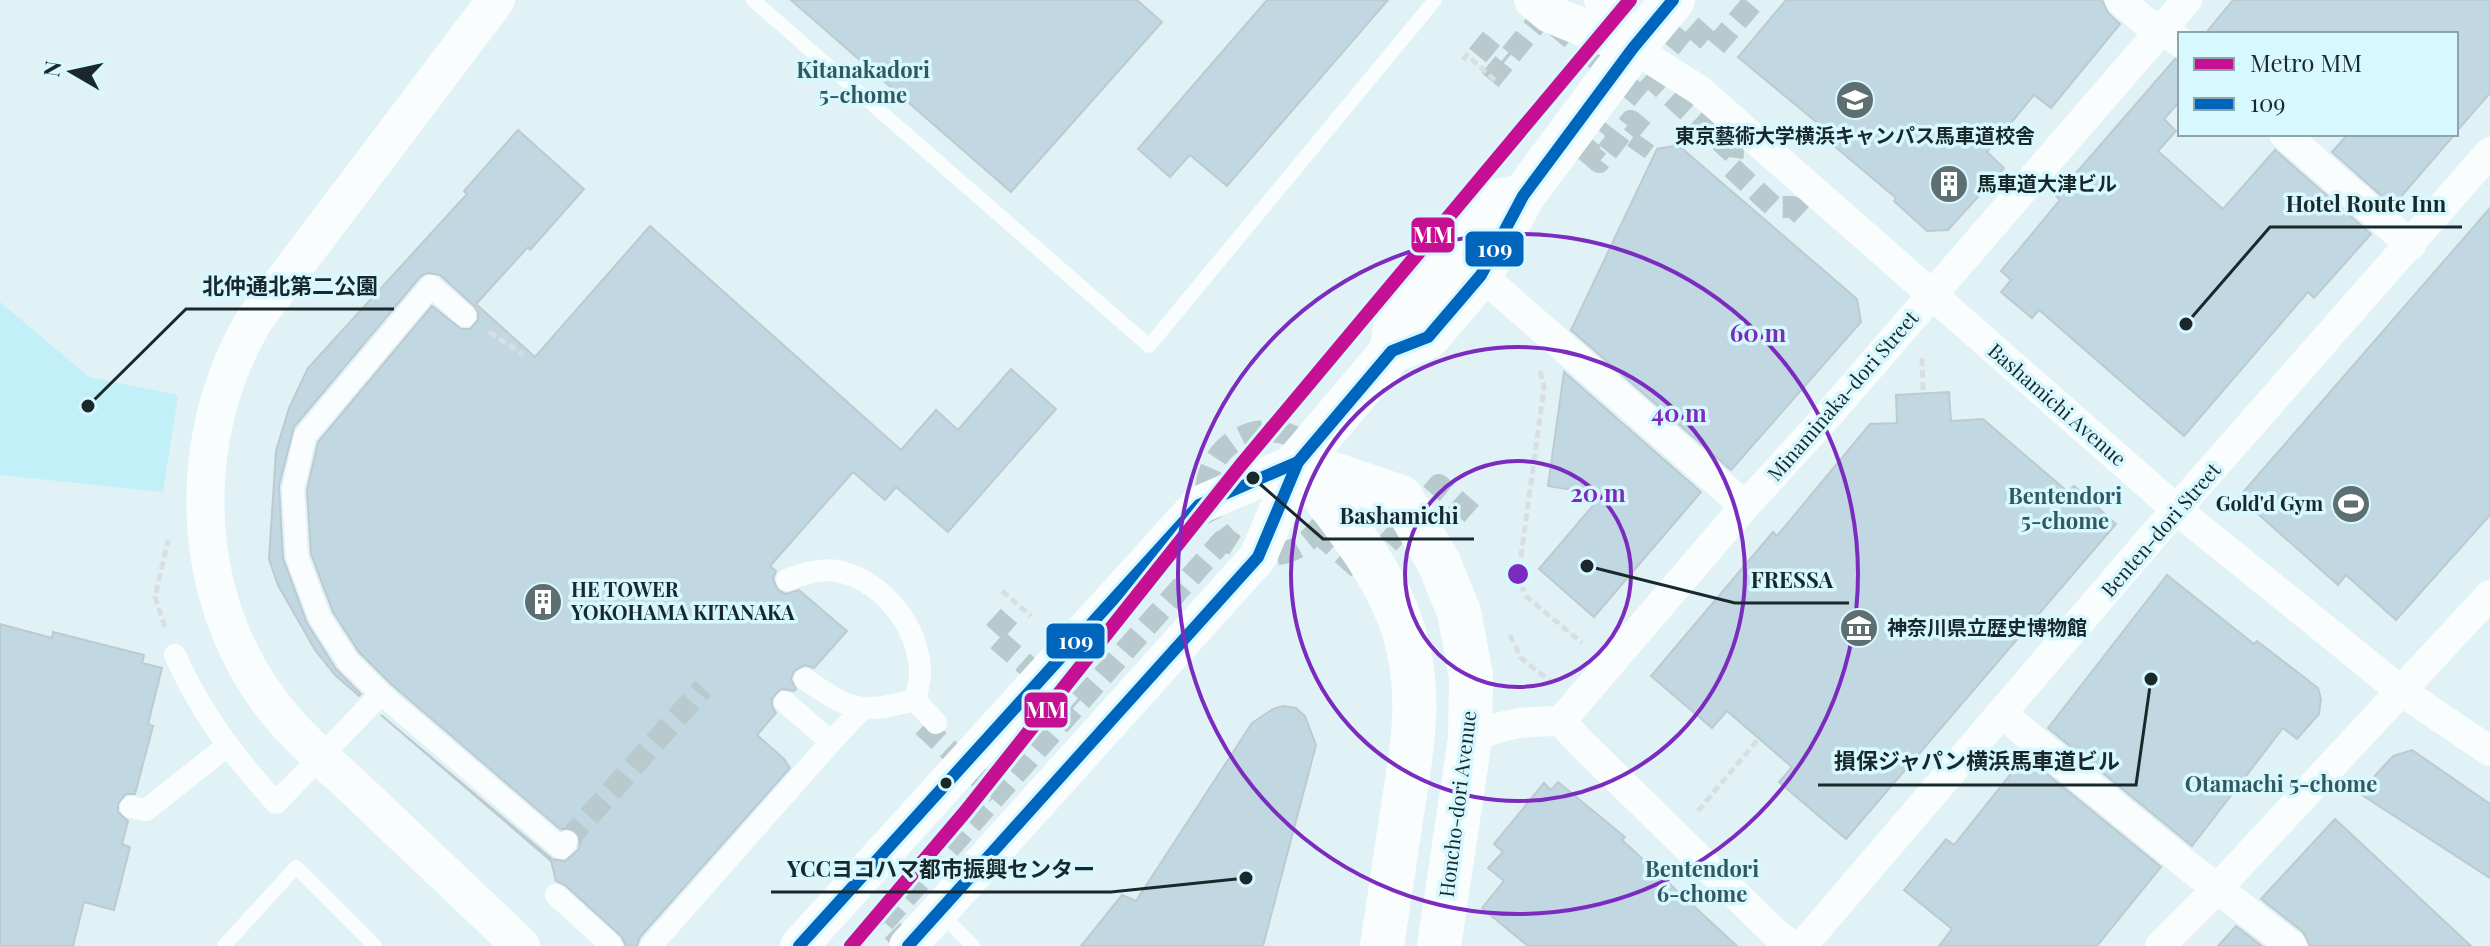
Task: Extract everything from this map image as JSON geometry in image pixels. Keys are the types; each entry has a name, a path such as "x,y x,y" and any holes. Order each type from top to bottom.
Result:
{"highway":[{"path":"1382,946 1414,735 1416,683 1404,630 1382,583 1298,462 1392,351 1428,337 1481,275 1523,196 1633,48 1673,0"},
{"path":"1392,351 1397,310 1481,204 1523,196"},
{"name":"Honcho-dori Avenue","path":"1298,462 1401,497 1439,563 1459,612 1471,676 1470,739 1439,946"}],"street":[{"path":"496,0 255,319 236,349 213,419 204,494 207,539 216,584 228,629 251,674 287,724 521,946"},
{"path":"1533,0 1550,14 1633,48"},
{"path":"1603,0 1633,48"},
{"path":"2120,0 2143,20 2171,36"},
{"name":"Minaminaka-dori Street","path":"1561,721 1932,294 2171,36 2187,0"},
{"name":"Bashamichi Avenue","path":"1633,48 1699,90 2177,510 2401,691 2490,751"},
{"path":"2286,136 2411,245"},
{"name":"Benten-dori Street","path":"1802,946 2490,152"},
{"path":"1481,275 1745,506"},
{"path":"465,316 431,286 305,436 293,489 297,557 320,618 348,661 381,694 561,848 567,841"},
{"path":"925,931 1258,557 1298,462"},
{"path":"799,946 1199,505 1298,462"},
{"path":"787,580 807,572 841,572 870,585 895,607 913,635 920,671 915,700"},
{"path":"2160,946 2217,889 2490,595"},
{"path":"175,655 194,697 227,746 276,803 381,694"},
{"path":"805,679 833,698 861,710 915,700"},
{"path":"915,700 936,723"},
{"path":"785,702 831,742"},
{"path":"651,946 861,710"},
{"path":"2002,714 2292,946"},
{"path":"1470,739 1498,726 1526,721 1561,721 1774,932 1793,946"},
{"path":"131,807 146,810 227,746"},
{"path":"556,895 612,946"}],"lane":[{"path":"753,0 1149,346 1435,0"},
{"path":"224,946 296,867 375,946"},
{"path":"925,931 973,946"}],"path":[{"path":"1463,60 1467,55 1496,81"},
{"path":"465,316 523,354"},
{"path":"1922,350 1923,393"},
{"path":"1539,366 1544,388 1518,578 1526,596 1591,650"},
{"path":"155,597 169,536"},
{"path":"1002,591 1031,616"},
{"path":"1510,635 1521,658 1560,689"},
{"path":"1705,803 1759,738"}],"shaded area":[{"path":"0,302 89,377 178,395 163,492 0,475"}],"building":[{"path":"791,0 1137,0 1162,22 1011,192"},
{"path":"1267,0 1388,0 1227,186 1190,155 1170,177 1138,149"},
{"path":"1786,0 2102,0 2108,13 2120,24 2051,108 2034,95 1987,152 2004,168 1948,230 1927,231 1894,201 1896,198 1827,140 1832,135 1738,57"},
{"path":"2233,0 2490,0 2490,93 2458,130 2458,32 2207,32"},
{"path":"2175,59 2178,60 2178,103 2164,119 2176,131 2158,151 2223,209 2275,150 2371,234 2314,298 2308,292 2184,436 2039,310 2032,318 2001,292 2011,280 2001,271 2060,200 2056,196"},
{"path":"518,130 584,189 476,304 535,357 650,226 901,450 936,410 958,430 1011,369 1056,409 948,532 896,487 885,500 853,472 770,566 776,571 773,579 778,590 786,594 799,590 847,631 814,668 805,665 794,671 791,679 796,689 781,689 772,699 776,713 757,735 790,768 640,937 637,946 626,946 621,936 565,885 556,881 551,861 381,715 552,859 565,861 578,850 581,843 577,831 569,827 560,829 391,684 359,652 333,612 311,554 307,490 318,442 432,306 461,329 470,329 478,320 474,306 440,275 427,273 420,277 294,427 279,486 283,558 307,623 336,669 361,694 359,696 335,675 315,650 278,585 269,559 276,451 289,408 308,368 467,194 464,191"},
{"path":"2346,136 2453,136 2393,206 2332,152"},
{"path":"1678,145 1857,299 1861,322 1731,470 1571,330 1657,149"},
{"path":"2490,208 2490,515 2396,620 2346,575 2338,585 2239,497"},
{"path":"1564,372 1701,492 1594,617 1539,569 1602,495 1548,486"},
{"name":"神奈川県立歴史博物館","path":"1949,392 1951,421 1983,419 2068,492 2074,486 2116,524 1846,839 1779,782 1792,767 1727,711 1712,728 1651,676 1773,532 1777,536 1870,424 1897,423 1896,395"},
{"path":"2167,575 2254,644 2257,641 2318,688 2321,699 2319,714 2297,739 2283,728 2192,846 2048,728"},
{"path":"0,624 52,638 53,632 144,655 142,663 162,668 148,724 153,726 135,794 126,794 118,804 118,812 128,821 122,844 130,847 114,910 84,902 73,946 0,946"},
{"path":"1283,706 1296,708 1305,716 1316,745 1263,946 1081,946 1122,895 1136,901 1252,723"},
{"path":"2412,750 2490,804 2490,878 2359,793 2393,756"},
{"path":"2025,756 2161,867 2097,946 1939,946 1952,929 1904,890 1946,839 1954,845"},
{"path":"1558,782 1625,837 1622,840 1737,946 1528,946 1482,908 1504,881 1488,868 1503,852 1494,844 1544,783 1551,790"},
{"path":"2335,819 2471,946 2310,946 2303,932 2261,899"},
{"path":"2236,926 2262,946 2218,946"}],"tunnel":[{"path":"1649,73 1689,24 1715,47 1755,0"},
{"path":"1490,80 1543,15 1620,79"},
{"path":"1476,40 1504,63"},
{"path":"1626,99 1647,74 1733,153 1731,167 1774,207 1793,207 1803,216"},
{"path":"1584,149 1599,162 1631,121 1648,135 1636,152"},
{"path":"1578,156 1606,123"},
{"path":"1268,431 1292,436 1312,449 1325,469 1330,493 1325,517 1312,537 1292,550 1268,555 1244,550 1224,537 1211,517 1206,493 1211,469 1224,449 1244,436 1268,431"},
{"path":"1317,532 1363,572 1439,485 1480,521"},
{"path":"908,946 884,922 1225,538"},
{"path":"1009,616 992,635 1074,707"},
{"path":"567,841 703,688"},
{"path":"923,726 997,794"}],"metro line":[{"name":"MM","path":"851,946 965,812 1240,466 1630,0"}],"transit line":[{"name":"109","path":"908,946 1258,557 1298,462 1392,351 1428,337 1481,275 1523,196 1633,48 1673,0"},
{"name":"109","path":"799,946 1199,505 1298,462"}],"place":[{"name":"東京藝術大学横浜キャンパス馬車道校舎","path":"1855,100"},
{"name":"馬車道大津ビル","path":"1949,184"},
{"name":"Hotel Route Inn","path":"2186,324"},
{"name":"北仲通北第二公園","path":"88,406"},
{"name":"Bashamichi","path":"1253,478"},
{"name":"Gold'd Gym","path":"2351,504"},
{"name":"FRESSA","path":"1587,566"},
{"name":"HE TOWER YOKOHAMA KITANAKA","path":"543,602"},
{"name":"神奈川県立歴史博物館","path":"1859,628"},
{"name":"損保ジャパン横浜馬車道ビル","path":"2151,679"},
{"name":"YCCヨコハマ都市振興センター","path":"1246,878"}],"district":[{"name":"Kitanakadori 5-chome","path":"863,82"},
{"name":"Bentendori 5-chome","path":"2065,508"},
{"name":"Otamachi 5-chome","path":"2281,784"},
{"name":"Bentendori 6-chome","path":"1702,882"}]}
